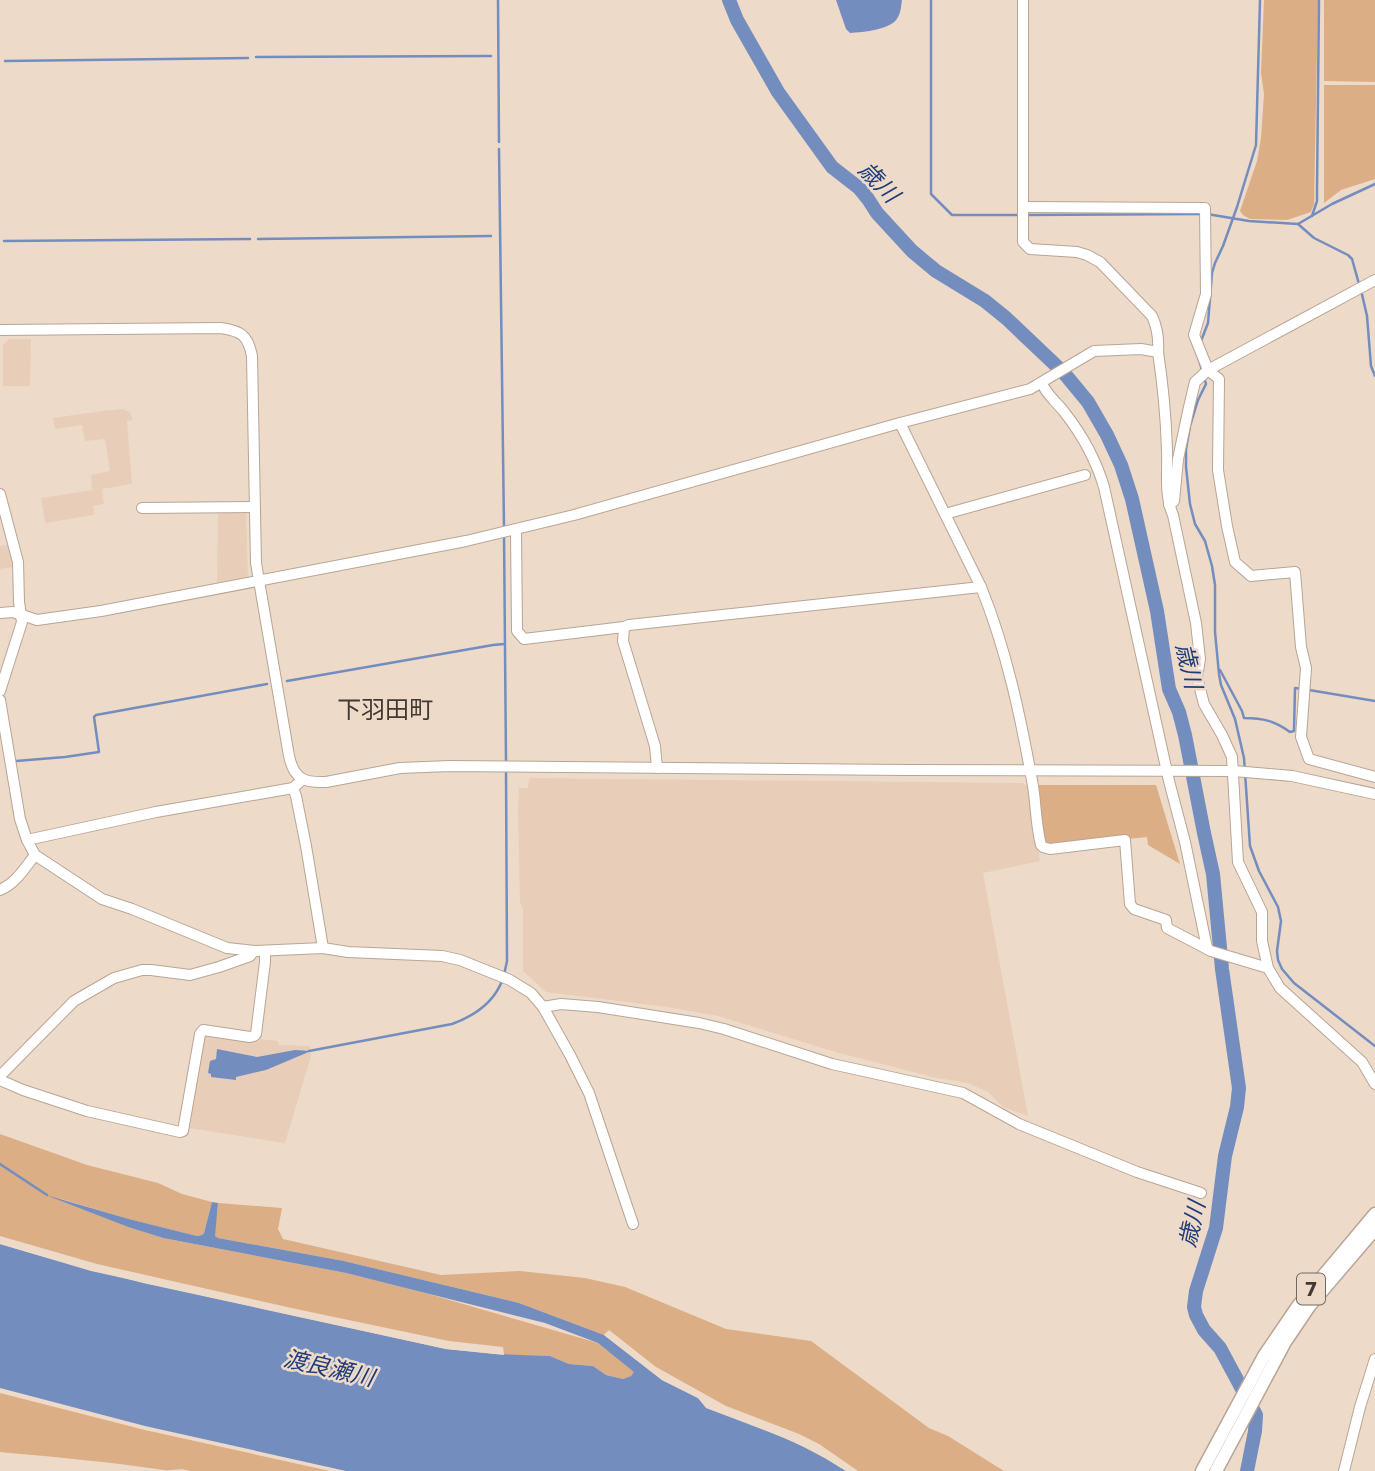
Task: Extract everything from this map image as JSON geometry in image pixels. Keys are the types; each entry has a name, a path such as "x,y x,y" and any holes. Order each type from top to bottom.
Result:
{"main road":[{"name":"7","path":"1216,1471 1259,1377 1304,1298 1375,1214"},
{"name":"7","path":"1202,1471 1232,1415 1310,1305 1375,1229"}],"street":[{"path":"1023,0 1023,242 1030,249 1077,252 1100,262 1152,316 1157,327 1166,424 1167,492 1196,623 1200,659 1197,677 1204,704 1232,757 1238,862 1262,912 1262,940 1268,968 1280,989 1362,1062 1375,1084"},
{"path":"1023,207 1206,208 1206,294 1194,335 1205,374"},
{"path":"1169,506 1174,501 1178,459 1195,383 1205,374 1375,280"},
{"path":"0,330 222,328 245,336 252,356 255,554 258,581 289,756 296,774 302,780 326,782 411,767 500,766 1232,771 1292,776 1375,794"},
{"path":"0,613 13,612 37,620 101,611 508,532 1030,389 1094,351 1141,349 1158,352"},
{"path":"1205,374 1219,379 1218,470 1235,562 1251,576 1295,572 1301,647 1306,668 1301,737 1309,759 1375,777"},
{"path":"1046,380 1044,389 1082,435 1099,471 1209,950"},
{"path":"900,423 981,587 991,613 1011,678 1043,847 1050,849 1125,840 1130,904 1134,909 1166,920 1167,928 1209,950 1268,968"},
{"path":"945,514 1085,475"},
{"path":"0,494 18,562 22,614 0,691"},
{"path":"142,508 254,507"},
{"path":"508,532 517,631 524,639 624,628 636,623 981,587"},
{"path":"624,628 623,642 655,746 657,768"},
{"path":"0,700 4,743 27,840 35,855 102,899 227,947 259,951 323,948 348,952 442,956 498,975 531,993 570,1055 589,1093 633,1224"},
{"path":"27,840 293,788 302,780"},
{"path":"293,788 323,948"},
{"path":"0,890 16,880 35,855"},
{"path":"259,951 265,962 256,1034 250,1037 203,1030 183,1131 87,1111 23,1090 0,1078 74,1002 114,978 142,970 191,975 240,960 259,951"},
{"path":"542,1007 561,1004 598,1007 699,1023 832,1064 963,1093 1019,1124 1137,1172 1201,1193"},
{"path":"1344,1471 1375,1359"}],"shaded area":[{"path":"1264,0 1318,0 1314,204 1311,212 1287,220 1250,219 1240,211 1257,161 1261,138"},
{"path":"1324,0 1375,0 1375,82 1324,81"},
{"path":"1324,85 1375,85 1375,179 1341,190 1324,203"},
{"path":"9,339 31,339 30,386 3,386 3,345"},
{"path":"123,409 130,412 133,420 127,421 132,484 102,489 104,504 93,506 94,515 45,523 41,498 92,490 91,475 110,471 105,439 85,441 82,425 55,429 53,418"},
{"path":"218,511 246,511 248,579 217,584"},
{"path":"8,545 13,567 0,569 0,546"},
{"path":"529,778 1023,783 1027,786 1040,861 983,873 1028,1116 1003,1107 988,1092 968,1083 937,1078 839,1053 718,1016 546,992 523,971 518,809 519,788 528,788"},
{"path":"1038,785 1156,785 1180,864 1148,845 1147,837 1128,839 1127,835 1050,844 1045,841"},
{"path":"206,1034 258,1042 260,1039 278,1041 279,1045 310,1046 311,1056 285,1143 189,1128 203,1037"},
{"path":"0,1134 87,1165 158,1183 182,1194 212,1202 204,1233 197,1236 58,1198 128,1227 163,1238 346,1273 422,1292 598,1343 635,1372 623,1379 606,1375 593,1366 569,1364 550,1356 504,1355 503,1347 449,1341 296,1309 97,1264 0,1236"},
{"path":"218,1203 282,1208 278,1229 283,1239 441,1275 520,1271 585,1278 625,1287 726,1329 811,1341 929,1428 948,1436 1004,1471 858,1471 819,1444 726,1406 656,1367 609,1330 604,1335 519,1303 344,1261 218,1238 215,1232"},
{"path":"0,1393 145,1430 330,1471 164,1470 0,1452"}],"water":[{"path":"836,0 902,0 899,15 890,25 877,30 850,33 846,29"},
{"path":"217,1049 257,1057 295,1050 311,1051 266,1070 236,1077 236,1080 211,1077 208,1073 210,1061 216,1059"},
{"name":"渡良瀬川","path":"46,1195 197,1236 204,1233 212,1202 218,1203 215,1236 218,1238 344,1261 519,1303 604,1335 662,1380 698,1398 707,1408 796,1443 846,1471 346,1471 145,1426 0,1388 0,1244 91,1271 446,1349 550,1356 569,1364 593,1366 606,1375 623,1379 634,1372 598,1343 545,1323 346,1273 163,1238"}],"pier":[{"path":"0,1240 144,1280 447,1345 503,1351 504,1355 446,1349 143,1283 0,1244"},
{"path":"607,1332 663,1377 700,1395 709,1405 804,1442 850,1471 803,1445 706,1408 698,1398 662,1380 604,1335"}],"waterway":[{"path":"498,0 499,142"},
{"name":"歳川","path":"729,0 737,20 778,92 832,167 859,188 877,213 912,251 936,271 985,301 1064,373 1088,402 1121,465 1132,499 1157,611 1169,689 1185,735 1213,874 1222,969 1239,1088 1225,1156 1216,1228 1196,1291 1194,1307 1204,1330 1220,1348 1256,1415 1247,1471"},
{"path":"931,0 931,194 952,215 1019,215"},
{"path":"1201,341 1208,323 1212,273 1237,207 1256,145 1260,0"},
{"path":"1312,216 1317,201 1319,0"},
{"path":"256,57 491,56"},
{"path":"5,61 248,58"},
{"path":"499,149 504,527"},
{"path":"1359,284 1352,259 1348,255 1314,238 1298,224 1375,184"},
{"path":"1025,215 1201,214"},
{"path":"1207,214 1249,221 1298,224"},
{"path":"258,239 491,236"},
{"path":"4,241 250,239"},
{"path":"1361,290 1367,316 1371,366 1375,376"},
{"path":"1196,350 1202,370"},
{"path":"1204,377 1206,384 1198,400 1186,449 1190,504 1212,566 1219,674 1235,719 1244,758 1250,846 1259,871 1278,907 1281,921 1278,960 1294,983 1375,1046"},
{"path":"504,534 506,762"},
{"path":"287,681 504,644"},
{"path":"1220,670 1244,718 1268,721 1290,732 1294,731 1295,688 1302,689"},
{"path":"16,761 99,752 94,717 96,715 267,684"},
{"path":"1309,690 1375,701"},
{"path":"504,975 507,961 506,769"},
{"path":"309,1051 452,1024 482,1008 502,981"},
{"path":"0,1164 47,1195"}],"district":[{"name":"下羽田町","path":"385,710"}]}
